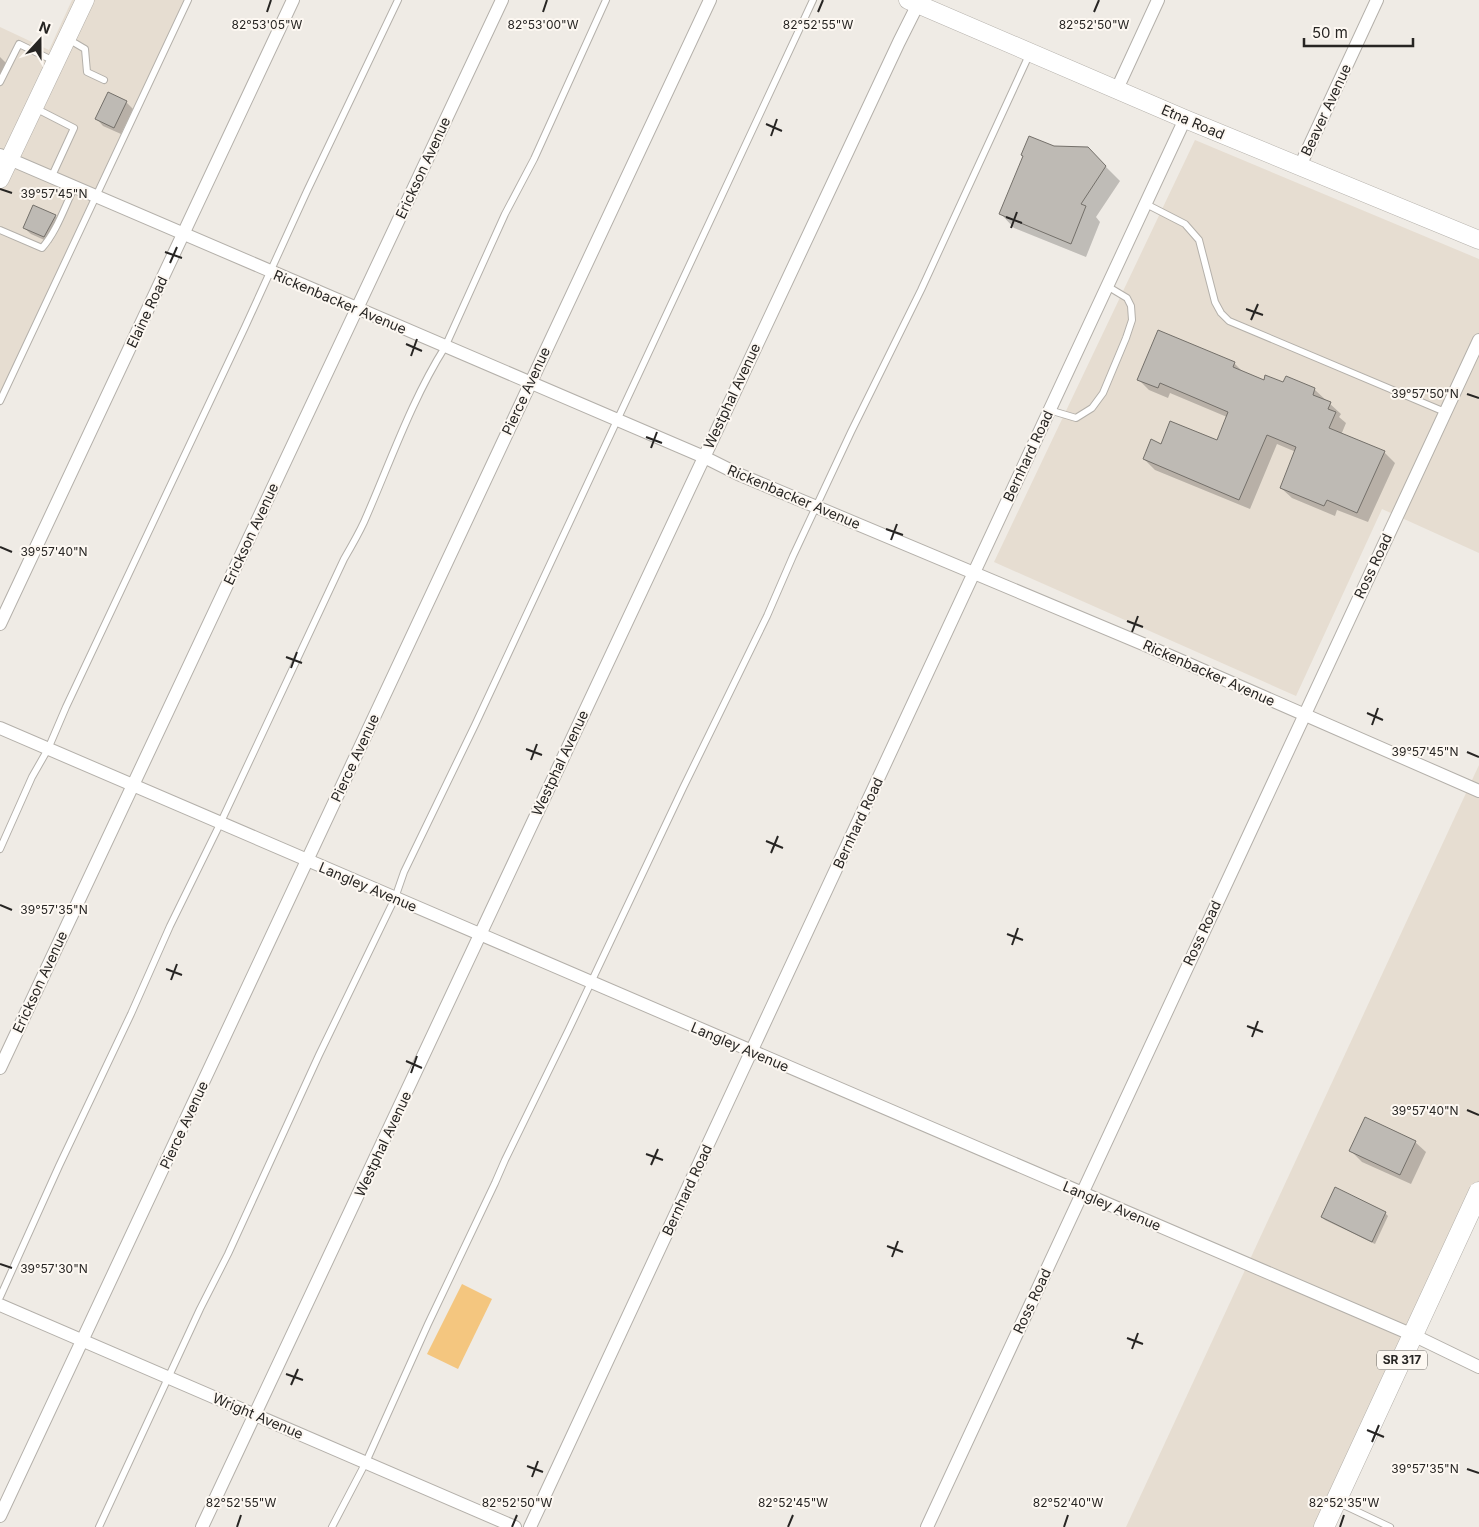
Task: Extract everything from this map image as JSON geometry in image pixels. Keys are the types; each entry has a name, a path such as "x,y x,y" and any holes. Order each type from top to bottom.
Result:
{"main road":[{"name":"SR 317","path":"1324,1527 1479,1192"}],"street":[{"path":"0,179 5,157 34,107 85,0"},
{"name":"Elaine Road","path":"0,624 293,0"},
{"name":"Erickson Avenue","path":"0,1068 502,0"},
{"name":"Pierce Avenue","path":"0,1516 710,0"},
{"path":"1117,89 1158,0"},
{"name":"Beaver Avenue","path":"1300,166 1377,0"},
{"name":"Etna Road","path":"915,1 1184,119 1479,240"},
{"name":"Westphal Avenue","path":"202,1527 899,42 915,1"},
{"name":"Bernhard Road","path":"530,1527 1184,119"},
{"name":"Rickenbacker Avenue","path":"5,157 704,457 738,474 1143,644 1479,791"},
{"name":"Ross Road","path":"927,1527 1479,340"},
{"name":"Langley Avenue","path":"0,728 1413,1335 1479,1367"},
{"name":"Wright Avenue","path":"0,1305 515,1527"}],"lane":[{"path":"0,401 188,0"},
{"path":"0,849 302,200 398,0"},
{"path":"0,1297 170,926 344,559 363,523 417,400 433,366 445,347 505,214 534,159 606,0"},
{"path":"99,1527 394,898 404,872 476,725 813,0"},
{"path":"66,38 85,49 87,72 104,80"},
{"path":"0,82 19,44 56,62"},
{"path":"332,1527 366,1462 504,1160 767,616 851,432 921,290 1030,52"},
{"path":"34,107 74,128 51,178"},
{"path":"0,230 42,248 51,238 74,188"},
{"path":"1146,204 1184,224 1199,240 1215,302 1220,313 1229,321 1446,412"},
{"path":"1049,410 1076,418 1092,408 1112,375 1132,320 1127,298 1107,286"},
{"path":"1336,1501 1390,1527"}],"shaded area":[{"path":"72,0 188,0 0,401 0,27 49,50"},
{"path":"1195,140 1479,259 1479,553 1382,509 1296,696 994,562"},
{"path":"1479,765 1479,1191 1323,1527 1126,1527"},
{"path":"462,1284 492,1299 458,1369 427,1354"}],"building":[{"path":"108,92 127,101 114,128 95,119"},
{"path":"1029,136 1054,146 1088,147 1106,166 1081,204 1086,206 1071,244 999,214 1023,156 1021,155"},
{"path":"33,205 56,215 44,237 23,228"},
{"path":"1158,330 1235,362 1233,367 1264,380 1265,375 1283,382 1286,376 1315,388 1313,395 1331,402 1328,409 1336,412 1329,428 1385,451 1357,513 1327,500 1324,506 1280,488 1296,447 1267,435 1239,500 1143,459 1151,439 1161,444 1170,421 1217,440 1228,412 1160,383 1158,388 1137,380"},
{"path":"1365,1117 1416,1141 1400,1175 1349,1151"},
{"path":"1335,1187 1386,1212 1372,1242 1321,1217"}]}
